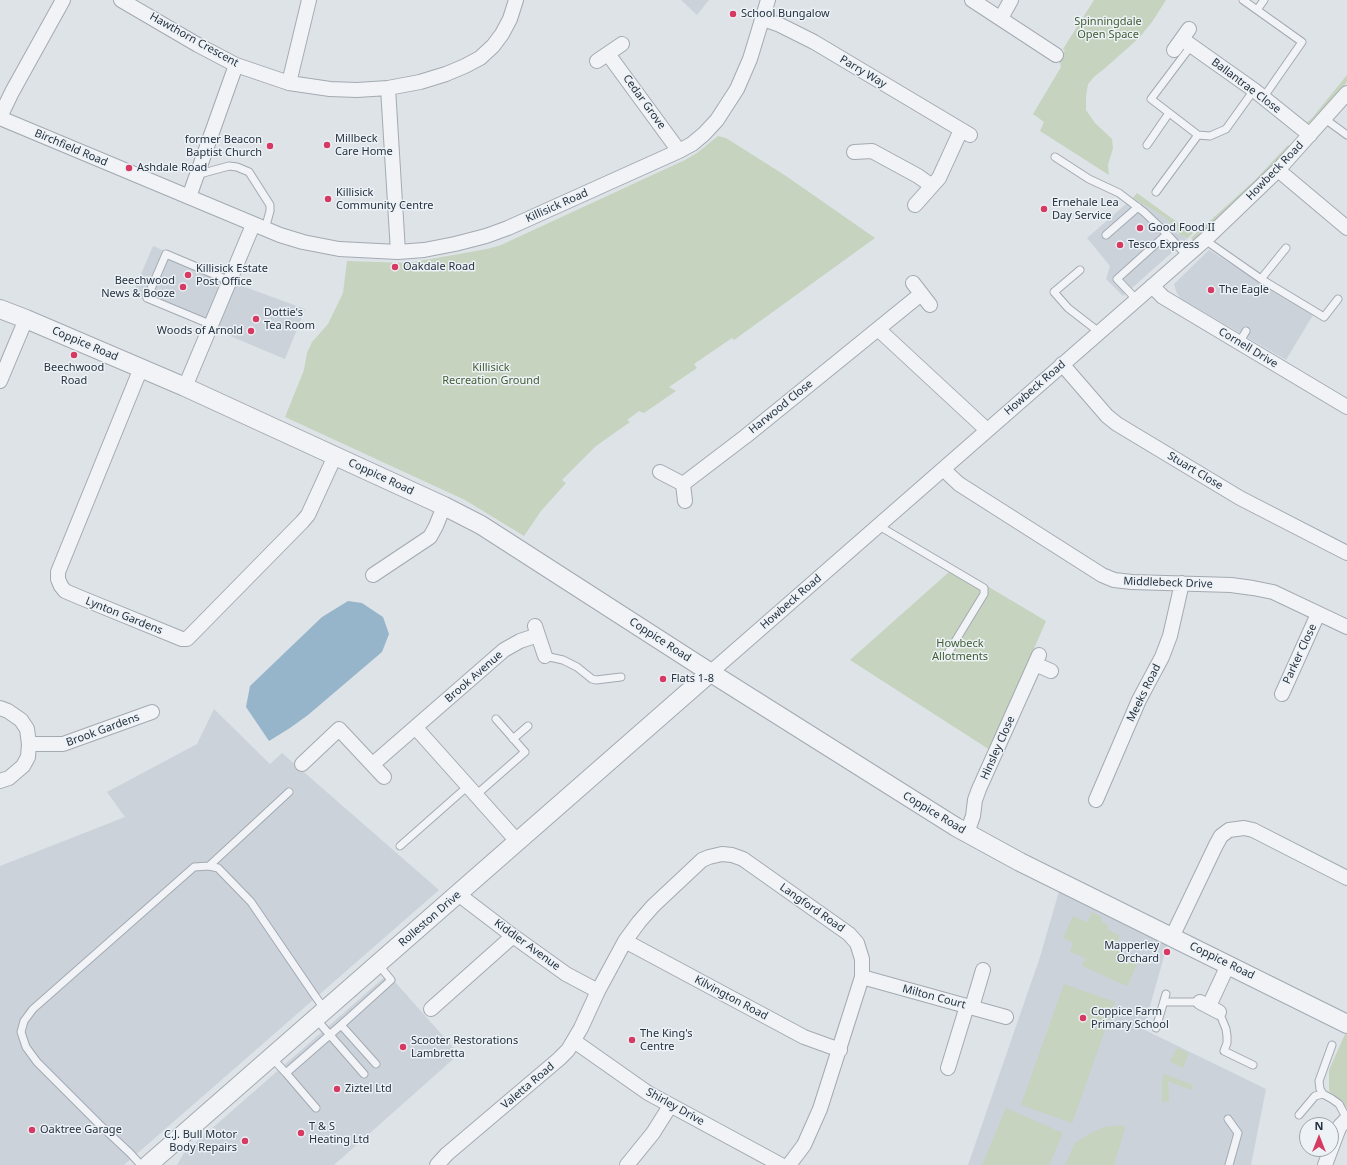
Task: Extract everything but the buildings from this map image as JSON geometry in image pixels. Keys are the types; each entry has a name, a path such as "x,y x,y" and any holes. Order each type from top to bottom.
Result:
{"street":[{"path":"0,117 12,92 63,0"},
{"name":"Hawthorn Crescent","path":"122,0 198,45 236,65 289,83 330,89 357,90 388,88 420,82 446,74 480,58 493,46 502,34 510,19 516,0"},
{"path":"289,83 309,0"},
{"name":"Killisick Road","path":"259,227 303,242 339,249 398,252 424,250 455,244 486,236 528,220 679,151 692,144 704,134 717,120 743,78 768,0"},
{"path":"972,0 1056,55"},
{"path":"1001,18 1011,0"},
{"name":"Parry Way","path":"763,19 780,25 814,42 966,133 941,174 915,205"},
{"name":"Ballantrae Close","path":"1184,41 1259,94 1310,135"},
{"name":"Cedar Grove","path":"622,44 603,58 679,151"},
{"path":"189,197 236,65"},
{"path":"388,88 398,252"},
{"name":"Howbeck Road","path":"711,672 1187,256 1278,170 1347,93"},
{"name":"Birchfield Road","path":"0,117 259,227"},
{"path":"854,152 872,151 918,176 932,186"},
{"path":"1278,170 1347,228"},
{"path":"185,387 230,281 259,227"},
{"name":"Cornell Drive","path":"1152,286 1163,297 1243,337 1347,407"},
{"name":"Harwood Close","path":"683,484 746,436 878,329 917,288 930,305"},
{"name":"Coppice Road","path":"0,309 185,387 444,506 481,525 934,814 1020,862 1347,1024"},
{"path":"0,381 26,319"},
{"path":"878,329 987,430"},
{"name":"Stuart Close","path":"1062,364 1107,416 1117,424 1240,498 1347,553"},
{"name":"Lynton Gardens","path":"141,368 58,572 58,579 61,586 66,591 79,597 182,639 186,639 308,515 335,456"},
{"name":"Middlebeck Drive","path":"943,469 959,484 1102,575 1114,580 1231,585 1273,592 1347,627"},
{"path":"660,472 683,484 685,502"},
{"path":"373,575 430,537 444,506"},
{"name":"Meeks Road","path":"1096,800 1139,700 1162,658 1170,636 1182,583"},
{"name":"Parker Close","path":"1282,694 1318,614"},
{"name":"Brook Avenue","path":"372,764 416,728 504,650 536,630 545,656"},
{"name":"Hinsley Close","path":"967,833 973,816 975,800 979,789 1037,660 1051,672"},
{"name":"Rolleston Drive","path":"149,1164 711,672"},
{"path":"0,708 8,711 21,720 27,729 30,744 28,757 23,766 9,778 0,782"},
{"name":"Brook Gardens","path":"30,744 63,744 152,712"},
{"path":"302,764 339,728 384,777"},
{"path":"416,728 517,841"},
{"path":"1172,937 1216,845 1221,836 1229,830 1244,828 1253,830 1347,878"},
{"name":"Langford Road","path":"598,991 625,941 653,906 702,860 709,856 732,855 743,859 854,938 862,959 862,977 840,1050 815,1122 804,1145 789,1165"},
{"name":"Kiddier Avenue","path":"458,894 566,974 598,991"},
{"path":"432,1009 449,999 513,936"},
{"name":"Kilvington Road","path":"625,941 804,1038 840,1050"},
{"path":"1209,1007 1228,965"},
{"path":"948,1068 983,970"},
{"name":"Milton Court","path":"862,977 1006,1018"},
{"name":"Valetta Road","path":"437,1165 447,1154 568,1050 574,1041 598,991"},
{"name":"Shirley Drive","path":"574,1041 648,1093 781,1165"},
{"path":"628,1165 653,1133 670,1106"},
{"path":"1325,1165 1340,1126 1347,1119"}],"lane":[{"path":"1184,41 1151,99 1198,135 1210,136 1226,129 1259,94 1302,42 1243,0"},
{"path":"1257,10 1264,0"},
{"path":"1146,145 1169,114"},
{"path":"1325,119 1347,135"},
{"path":"1156,192 1198,135"},
{"path":"1055,157 1089,179 1119,192 1138,207 1167,234 1187,256"},
{"path":"196,175 229,166 237,167 249,172 270,205 270,211 259,227"},
{"path":"1106,235 1138,207"},
{"path":"1136,299 1117,279 1167,234"},
{"path":"1204,240 1261,279 1324,317 1338,299"},
{"path":"1261,279 1286,248"},
{"path":"212,325 147,298 166,254 230,281"},
{"path":"1080,270 1054,292 1068,308 1100,332"},
{"path":"879,526 984,588 984,594 948,653"},
{"path":"545,656 564,660 577,667 592,679 596,680 621,677"},
{"path":"400,846 525,752 496,719"},
{"path":"513,739 528,726"},
{"path":"209,866 289,792"},
{"path":"149,1164 130,1152 99,1124 37,1062 26,1047 21,1032 24,1021 33,1009 194,867 209,866 218,868 251,902 313,993 330,1035 364,1074"},
{"path":"286,1074 391,980 378,964"},
{"path":"1156,1028 1166,994"},
{"path":"1164,1002 1209,1007 1226,1029 1227,1043 1224,1051 1253,1066"},
{"path":"341,1025 376,1064"},
{"path":"1332,1045 1319,1081 1320,1089 1324,1094 1339,1104 1347,1119"},
{"path":"272,1057 316,1108"},
{"path":"1300,1115 1315,1096 1324,1094"},
{"path":"1228,1119 1238,1133 1229,1165"}],"shaded area":[{"path":"681,0 709,0 697,15"},
{"path":"1133,198 1166,218 1178,234 1183,235 1187,239 1123,296 1106,279 1110,266 1087,238"},
{"path":"153,246 209,269 245,287 305,309 285,359 132,295"},
{"path":"1209,250 1313,315 1286,360 1180,298 1174,284"},
{"path":"214,709 270,764 282,753 439,890 124,1165 0,1165 0,866 125,817 107,792 197,744"},
{"name":"Coppice Farm Primary School","path":"1060,888 1168,942 1150,1006 1145,1030 1266,1089 1251,1165 968,1165 1040,957"},
{"path":"388,974 459,1054 334,1165 177,1165 184,1153"}],"green space":[{"name":"Spinningdale Open Space","path":"1094,0 1166,0 1152,22 1139,38 1095,76 1088,84 1086,110 1095,123 1112,139 1113,148 1108,165 1109,175 1040,131 1044,122 1033,114 1061,67 1059,59 1065,50 1063,49"},
{"path":"1347,75 1347,82 1318,118 1314,122 1305,124 1312,118"},
{"name":"Killisick Recreation Ground","path":"718,136 726,138 786,176 875,238 734,340 732,338 694,364 697,368 669,387 676,391 644,413 639,411 627,420 630,422 596,446 562,480 566,483 541,511 524,536 465,500 285,417 304,370 307,353 312,342 328,324 343,293 347,261 408,263 487,249 501,245 685,160 697,153"},
{"path":"1288,145 1292,147 1194,242 1191,238 1255,180"},
{"path":"1137,193 1193,233 1187,239 1183,235 1182,237 1166,218 1133,198"},
{"name":"Howbeck Allotments","path":"893,530 1046,621 990,750 850,660 949,572 887,535"},
{"path":"1092,912 1101,917 1102,922 1108,925 1107,929 1120,936 1115,949 1139,960 1127,986 1082,966 1086,958 1070,952 1073,943 1063,938 1073,916 1087,922"},
{"path":"1064,984 1115,1002 1072,1123 1021,1105"},
{"path":"1345,1034 1347,1035 1347,1108 1329,1091 1329,1070"},
{"path":"1177,1048 1189,1053 1183,1068 1170,1062"},
{"path":"1164,1074 1193,1085 1191,1090 1168,1081 1169,1101 1162,1102 1162,1079"},
{"path":"1006,1108 1063,1133 1049,1165 982,1165"},
{"path":"1121,1125 1125,1128 1114,1165 1065,1165 1075,1143 1089,1134 1105,1127"}],"water":[{"path":"348,601 362,603 383,617 389,634 382,652 308,715 269,741 246,707 250,686 322,617"}],"place":[{"name":"School Bungalow","path":"733,14"},
{"name":"Millbeck Care Home","path":"327,145"},
{"name":"former Beacon Baptist Church","path":"270,146"},
{"name":"Ashdale Road","path":"129,168"},
{"name":"Killisick Community Centre","path":"328,199"},
{"name":"Ernehale Lea Day Service","path":"1044,209"},
{"name":"Good Food II","path":"1140,228"},
{"name":"Tesco Express","path":"1120,245"},
{"name":"Oakdale Road","path":"395,267"},
{"name":"Killisick Estate Post Office","path":"188,275"},
{"name":"Beechwood News & Booze","path":"183,287"},
{"name":"The Eagle","path":"1211,290"},
{"name":"Dottie's Tea Room","path":"256,319"},
{"name":"Woods of Arnold","path":"251,331"},
{"name":"Beechwood Road","path":"74,355"},
{"name":"Flats 1-8","path":"663,679"},
{"name":"Mapperley Orchard","path":"1167,952"},
{"name":"Coppice Farm Primary School","path":"1083,1018"},
{"name":"The King's Centre","path":"632,1040"},
{"name":"Scooter Restorations Lambretta","path":"403,1047"},
{"name":"Ziztel Ltd","path":"337,1089"},
{"name":"Oaktree Garage","path":"32,1130"},
{"name":"T & S Heating Ltd","path":"301,1133"},
{"name":"C.J. Bull Motor Body Repairs","path":"245,1141"}]}
